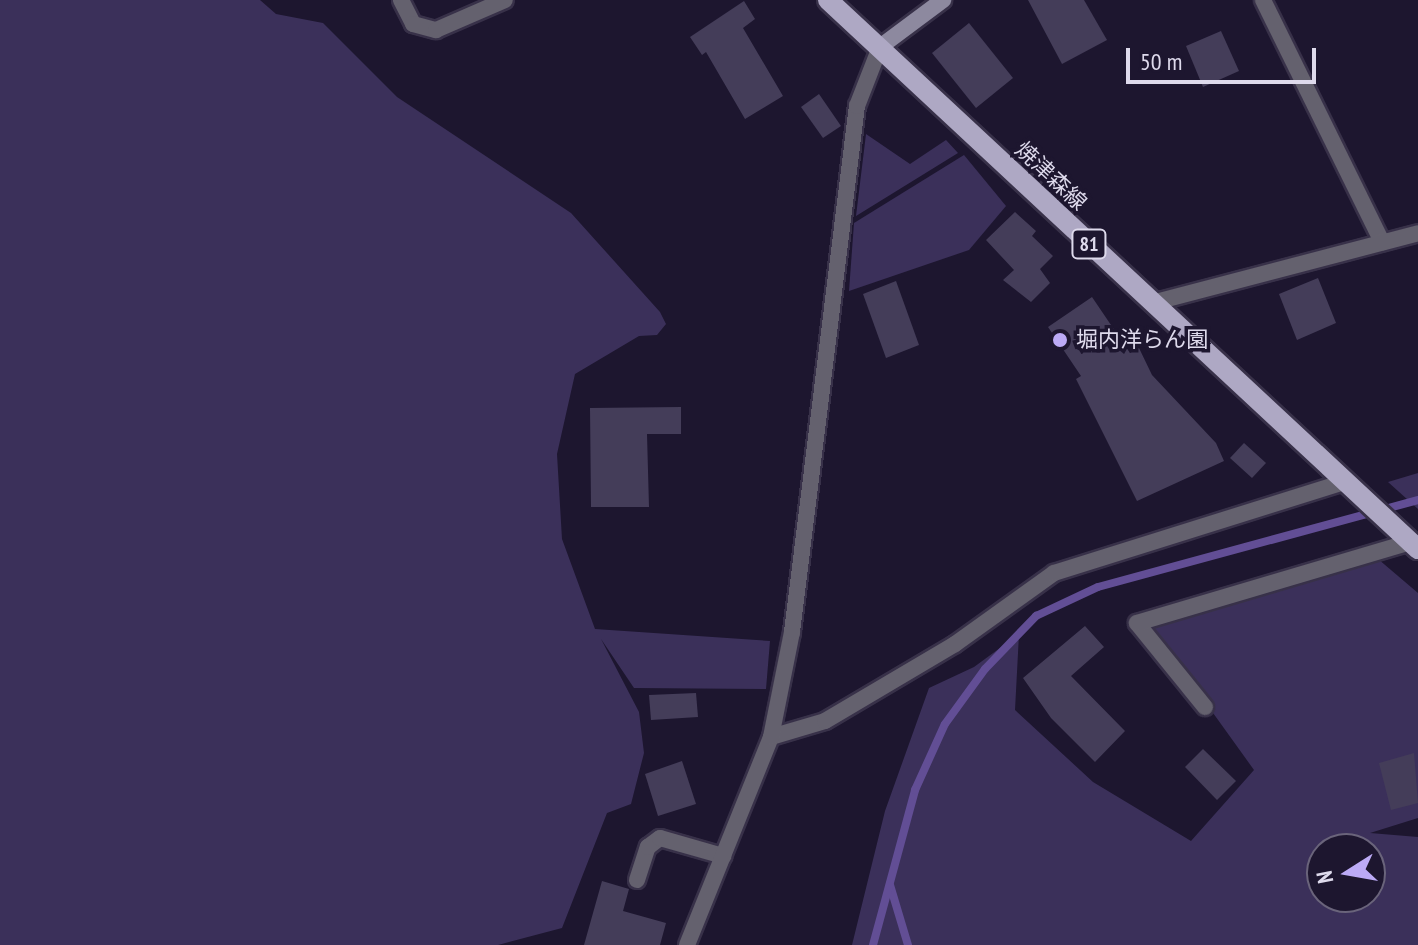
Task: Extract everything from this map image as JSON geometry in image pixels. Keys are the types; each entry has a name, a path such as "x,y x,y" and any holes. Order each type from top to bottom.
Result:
{"main road":[{"name":"焼津森線","path":"828,0 1414,546"},
{"path":"880,47 943,0"}],"street":[{"path":"401,0 413,24 436,30 505,0"},
{"path":"1263,0 1382,242"},
{"path":"687,945 771,737 792,632 857,106 880,47"},
{"path":"1152,303 1418,233"},
{"path":"771,737 825,721 955,644 1054,573 1346,485"},
{"path":"1205,707 1137,623 1414,546"},
{"path":"637,880 648,847 660,838 723,856"}],"shaded area":[{"path":"0,0 260,0 276,14 323,23 397,97 571,213 660,312 666,324 657,335 639,336 575,374 557,454 562,539 595,629 770,641 766,689 634,688 601,639 639,712 644,753 631,804 607,813 562,928 498,945 0,945"},
{"path":"866,134 910,164 946,140 958,153 856,216"},
{"path":"964,155 1006,206 969,250 849,291 854,223"},
{"path":"1418,473 1418,509 1388,482"},
{"path":"1371,553 1418,593 1418,818 1370,833 1306,833 1306,913 1386,913 1386,834 1418,837 1418,945 852,945 885,811 929,688 974,667 1019,634 1015,710 1093,782 1191,841 1254,770 1152,628 1192,597"}],"building":[{"path":"1028,0 1084,0 1107,40 1062,64"},
{"path":"744,1 755,19 743,28 783,96 745,119 706,52 702,55 690,37"},
{"path":"969,23 1013,78 976,108 932,53"},
{"path":"1221,31 1239,71 1203,87 1186,46"},
{"path":"819,94 841,126 823,138 801,107"},
{"path":"1015,212 1036,231 1032,236 1053,256 1040,269 1050,283 1031,302 1003,280 1014,270 986,240"},
{"path":"1318,278 1336,323 1297,340 1279,294"},
{"path":"896,281 919,345 886,358 863,294"},
{"path":"1092,297 1130,353 1139,348 1152,375 1216,443 1224,461 1137,501 1076,379 1081,376 1048,327"},
{"path":"681,407 681,434 647,434 649,507 591,507 590,408"},
{"path":"1244,443 1266,463 1252,478 1230,458"},
{"path":"1085,626 1104,647 1071,676 1125,731 1095,762 1051,718 1023,678"},
{"path":"696,693 698,717 651,720 649,695"},
{"path":"1203,749 1236,781 1217,800 1185,767"},
{"path":"1414,753 1418,803 1391,810 1379,763"},
{"path":"682,761 696,804 658,816 645,774"},
{"path":"602,881 629,889 623,911 666,923 660,945 584,945"}],"waterway":[{"path":"873,945 915,790 945,724 985,669 1036,616 1098,587 1418,500"},
{"path":"890,885 908,945"}],"place":[{"name":"堀内洋らん園","path":"1060,340"}]}
